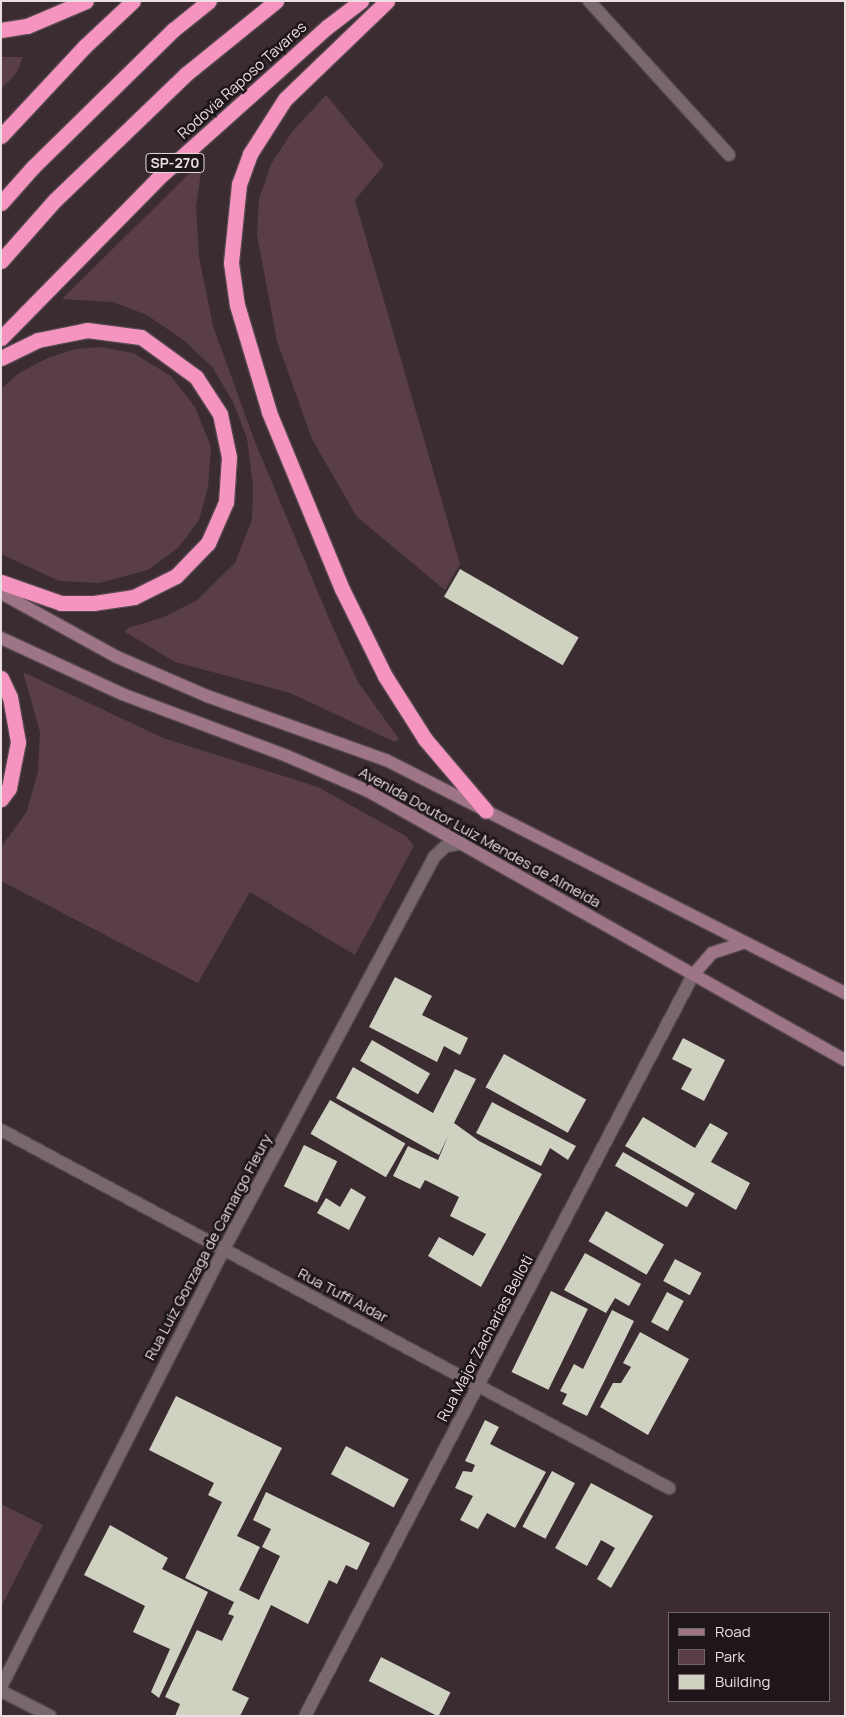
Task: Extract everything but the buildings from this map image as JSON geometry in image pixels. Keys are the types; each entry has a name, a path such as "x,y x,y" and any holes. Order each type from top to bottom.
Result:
{"highway":[{"path":"1,30 27,26 86,1"},
{"path":"1,136 84,47 133,1"},
{"path":"1,203 33,167 159,44 209,1"},
{"path":"1,261 55,200 186,74 276,1"},
{"name":"Rodovia Raposo Tavares","path":"1,338 157,179 328,27 361,1"},
{"path":"387,1 285,99 250,154 239,184 233,221 232,272 236,305 269,412 342,589 385,676 420,731 486,811"},
{"path":"1,358 38,340 87,330 141,337 196,377 220,414 229,457 226,502 208,543 176,576 134,597 94,603 61,603 1,582"},
{"path":"1,678 10,697 18,742 9,788 1,799"}],"main road":[{"name":"Avenida Doutor Luiz Mendes de Almeida","path":"1,593 117,657 208,696 386,760 742,943 845,993"},
{"name":"Avenida Doutor Luiz Mendes de Almeida","path":"1,638 122,694 288,756 368,791 845,1060"},
{"path":"693,975 712,953 742,943"}],"street":[{"path":"588,1 729,155"},
{"name":"Rua Luiz Gonzaga de Camargo Fleury","path":"1,1687 224,1249 434,857 446,846 463,843"},
{"name":"Rua Major Zacharias Belloti","path":"306,1716 693,975"},
{"name":"Rua Tuffi Aidar","path":"1,1130 669,1488"},
{"path":"1,1691 50,1716"}],"green space":[{"path":"1,57 23,57 16,74 1,89"},
{"path":"326,95 384,165 355,200 460,564 445,590 357,517 312,439 277,341 257,235 259,199 271,164 292,132"},
{"path":"203,160 196,206 199,257 213,326 255,442 333,628 358,682 399,739 395,742 290,693 175,662 125,632 128,628 164,617 197,600 235,563 252,519 253,486 247,438 233,402 213,368 186,342 147,315 113,302 62,299"},
{"path":"101,347 133,353 171,376 195,407 211,447 208,487 199,520 179,547 148,570 99,583 59,581 1,554 1,389 19,373 48,358 75,349"},
{"path":"23,672 163,738 318,787 406,836 414,846 355,955 250,892 198,983 1,881 1,847 26,813 38,772 40,732"},
{"path":"1,1504 43,1525 1,1607"}]}
